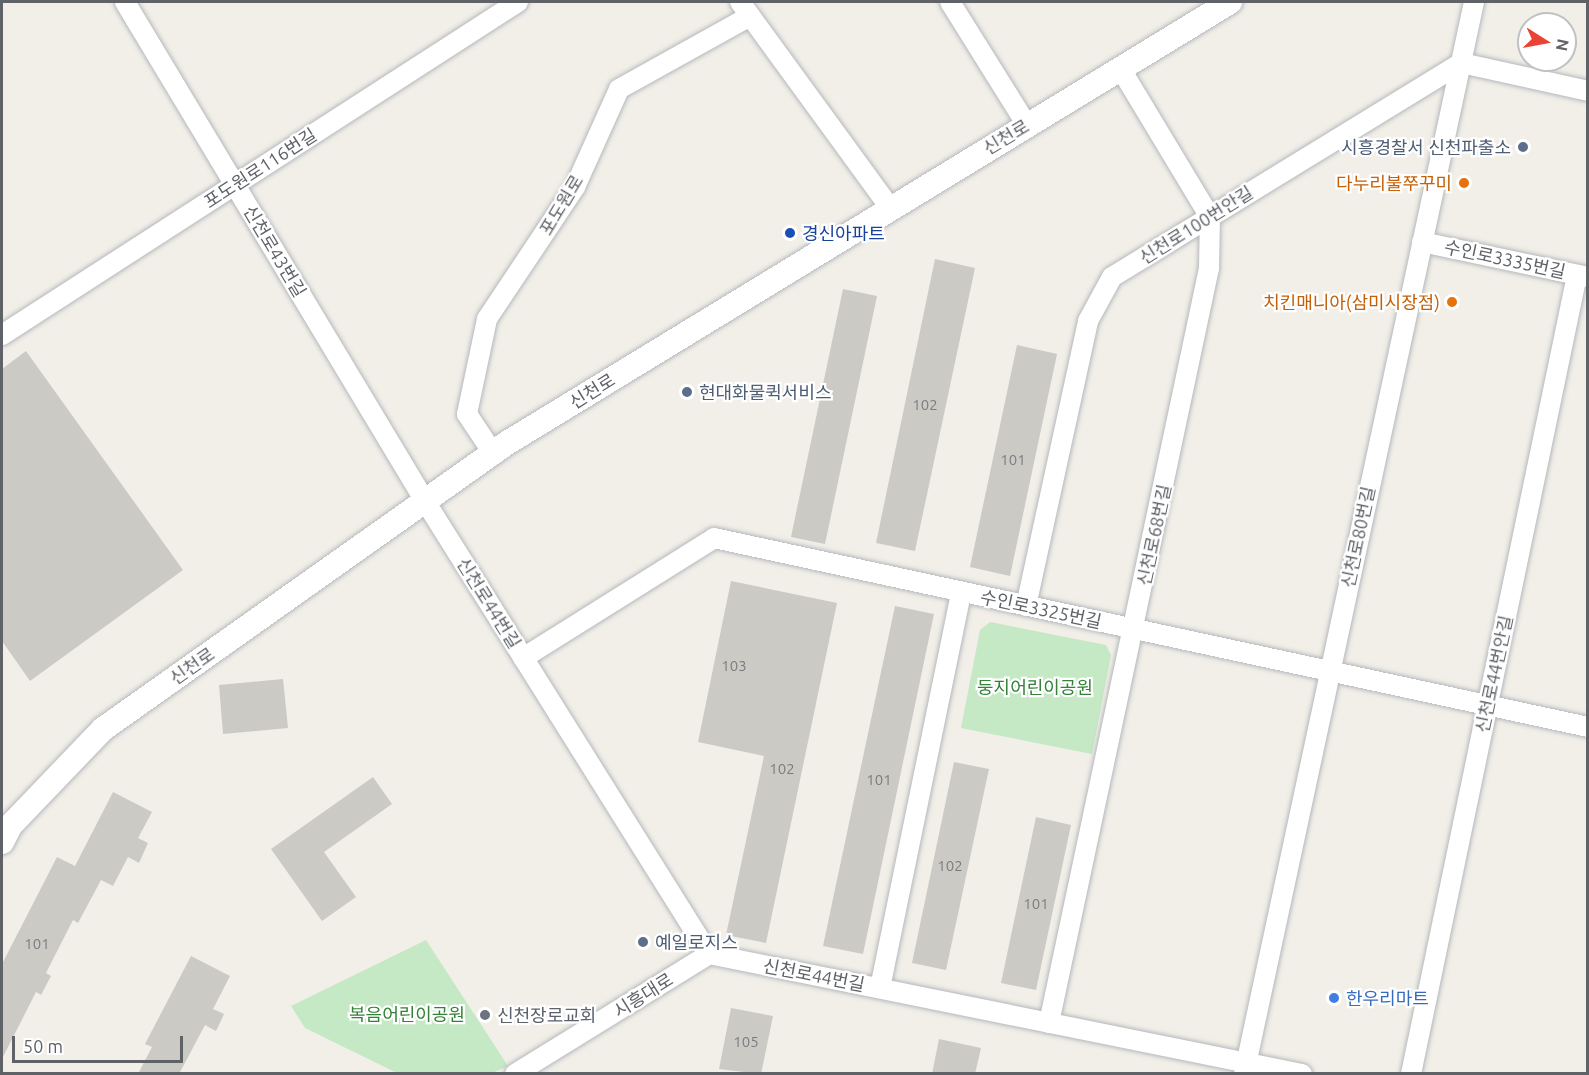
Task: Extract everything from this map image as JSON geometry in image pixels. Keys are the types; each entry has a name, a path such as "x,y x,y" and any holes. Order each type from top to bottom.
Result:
{"street":[{"name":"신천로43번길","path":"125,2 425,501"},
{"name":"포도원로116번길","path":"2,335 518,2"},
{"path":"950,2 1027,125"},
{"name":"신천로","path":"4,828 103,729 493,453 1230,2"},
{"name":"신천로80번길","path":"1245,1068 1474,2"},
{"name":"포도원로","path":"493,453 467,414 487,319 575,187 619,89 745,9 890,208"},
{"path":"1461,63 1587,91"},
{"name":"신천로100번안길","path":"1026,606 1088,321 1112,277 1461,63"},
{"path":"1120,68 1210,217"},
{"name":"신천로68번길","path":"1050,1023 1135,630 1209,268 1210,217"},
{"name":"수인로3335번길","path":"1422,242 1582,276"},
{"name":"신천로44번안길","path":"1410,1074 1487,706 1582,276"},
{"name":"신천로44번길","path":"425,501 709,954 1050,1023 1245,1068 1302,1074"},
{"name":"수인로3325번길","path":"523,658 714,538 1587,727"},
{"path":"880,988 961,592"},
{"name":"시흥대로","path":"515,1074 709,954"}],"green space":[{"name":"둥지어린이공원","path":"990,622 1106,645 1111,655 1092,754 961,728 980,630"},
{"name":"복음어린이공원","path":"426,940 508,1066 492,1073 397,1073 305,1028 291,1006"}],"building":[{"path":"935,259 975,268 915,551 876,543"},
{"path":"843,289 877,296 825,544 791,537"},
{"path":"1017,345 1057,354 1010,576 970,567"},
{"path":"26,351 183,570 30,681 2,641 2,369"},
{"path":"731,581 837,603 766,943 726,935 764,756 698,742"},
{"path":"895,606 934,614 863,954 823,946"},
{"path":"283,679 288,728 223,734 219,685"},
{"path":"954,762 989,769 946,970 912,963"},
{"path":"373,777 392,804 324,852 356,897 322,921 271,849"},
{"path":"113,792 152,812 138,838 148,843 139,863 128,857 113,886 101,880 78,923 73,920 46,973 51,976 41,995 36,992 2,1059 2,964 57,857 75,866"},
{"path":"1036,817 1071,825 1036,990 1001,983"},
{"path":"191,956 230,976 213,1009 224,1014 216,1031 205,1025 179,1074 138,1074 152,1047 145,1044"},
{"path":"731,1008 773,1016 761,1074 719,1069"},
{"path":"939,1039 981,1048 975,1074 932,1074"}],"place":[{"name":"시흥경찰서 신천파출소","path":"1523,147"},
{"name":"다누리불쭈꾸미","path":"1464,183"},
{"name":"경신아파트","path":"790,233"},
{"name":"치킨매니아(삼미시장점)","path":"1452,302"},
{"name":"현대화물퀵서비스","path":"687,392"},
{"name":"예일로지스","path":"643,942"},
{"name":"한우리마트","path":"1334,998"},
{"name":"신천장로교회","path":"485,1015"}]}
